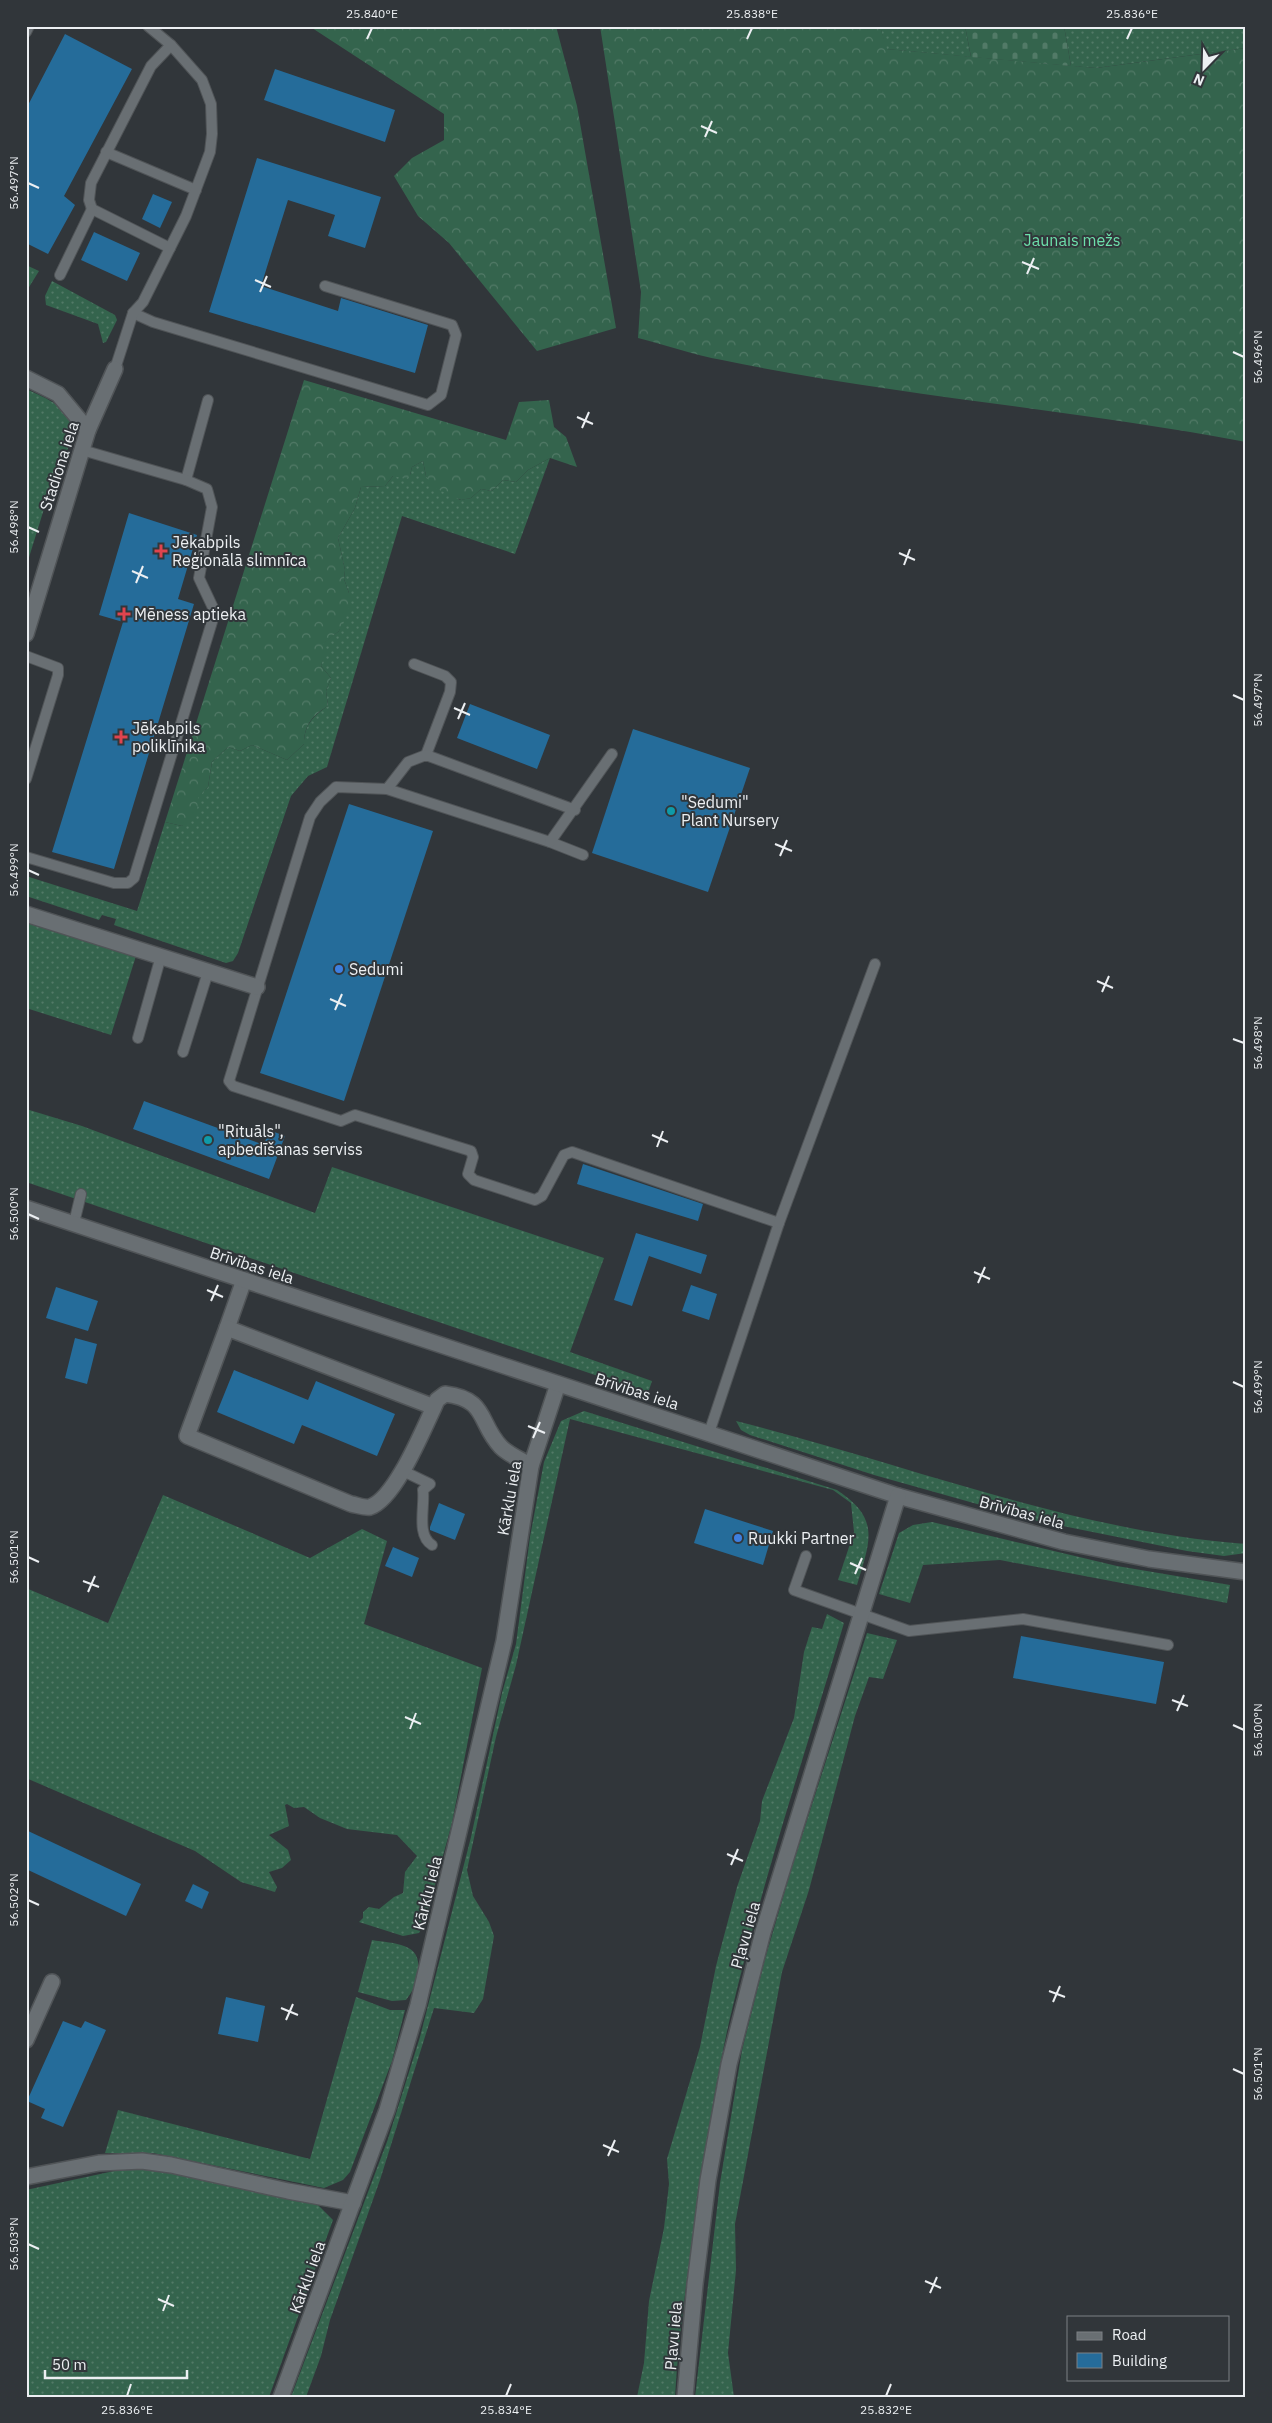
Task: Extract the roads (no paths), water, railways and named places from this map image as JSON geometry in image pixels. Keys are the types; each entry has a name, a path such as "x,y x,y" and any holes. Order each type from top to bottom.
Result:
{"street":[{"name":"Stadiona iela","path":"26,634 88,430 115,369"},
{"path":"26,378 58,394 88,430"},
{"path":"26,914 257,987"},
{"name":"Brīvības iela","path":"26,1208 898,1496 1064,1542 1149,1559 1246,1572"},
{"path":"244,1280 187,1436 352,1504 366,1507 373,1506 403,1471 437,1400 445,1394 471,1400 501,1447 531,1466"},
{"path":"227,1328 434,1407"},
{"name":"Kārklu iela","path":"281,2397 399,2072 418,2005 462,1826 504,1641 531,1466 558,1384"},
{"name":"Pļavu iela","path":"685,2397 706,2190 729,2064 763,1932 898,1496"},
{"path":"26,2040 52,1982"},
{"path":"26,2177 99,2163 142,2161 171,2165 288,2191 353,2203"}],"lane":[{"path":"26,32 30,26"},
{"path":"115,369 133,313 143,302 170,248 196,190 210,152 211,104 202,80 171,45 148,26"},
{"path":"170,248 92,208 89,200 90,183 151,66 171,45"},
{"path":"106,152 196,190"},
{"path":"60,275 92,208"},
{"path":"133,313 154,322 428,405 441,395 456,335 452,325 326,286"},
{"path":"186,480 208,400"},
{"path":"26,857 114,882 128,882 134,878 215,612 199,578 212,507 207,489 186,480 82,450"},
{"path":"26,656 58,668 58,675 26,779"},
{"path":"414,664 445,676 451,682 450,692 426,755"},
{"path":"550,842 575,810 612,754"},
{"path":"388,789 408,762 426,755 575,810"},
{"path":"583,856 550,842 388,789 336,787 320,802 310,817 229,1081 233,1086 341,1121 356,1115 470,1151 473,1157 468,1174 474,1180 535,1200 542,1196 564,1155 572,1152 779,1222"},
{"path":"138,1038 161,956"},
{"path":"709,1433 779,1222 875,964"},
{"path":"183,1052 208,972"},
{"path":"74,1223 81,1194"},
{"path":"403,1471 430,1484 423,1490 422,1530 424,1540 432,1545"},
{"path":"806,1556 794,1590 910,1631 1024,1619 1168,1645"}],"place":[{"name":"Jēkabpils Reģionālā slimnīca","path":"161,551"},
{"name":"Mēness aptieka","path":"124,614"},
{"name":"Jēkabpils poliklīnika","path":"121,737"},
{"name":"\"Sedumi\" Plant Nursery","path":"671,811"},
{"name":"Sedumi","path":"339,969"},
{"name":"\"Rituāls\", apbedīšanas serviss","path":"208,1140"},
{"name":"Ruukki Partner","path":"738,1538"}],"park label":[{"name":"Jaunais mežs","path":"1072,240"}]}
